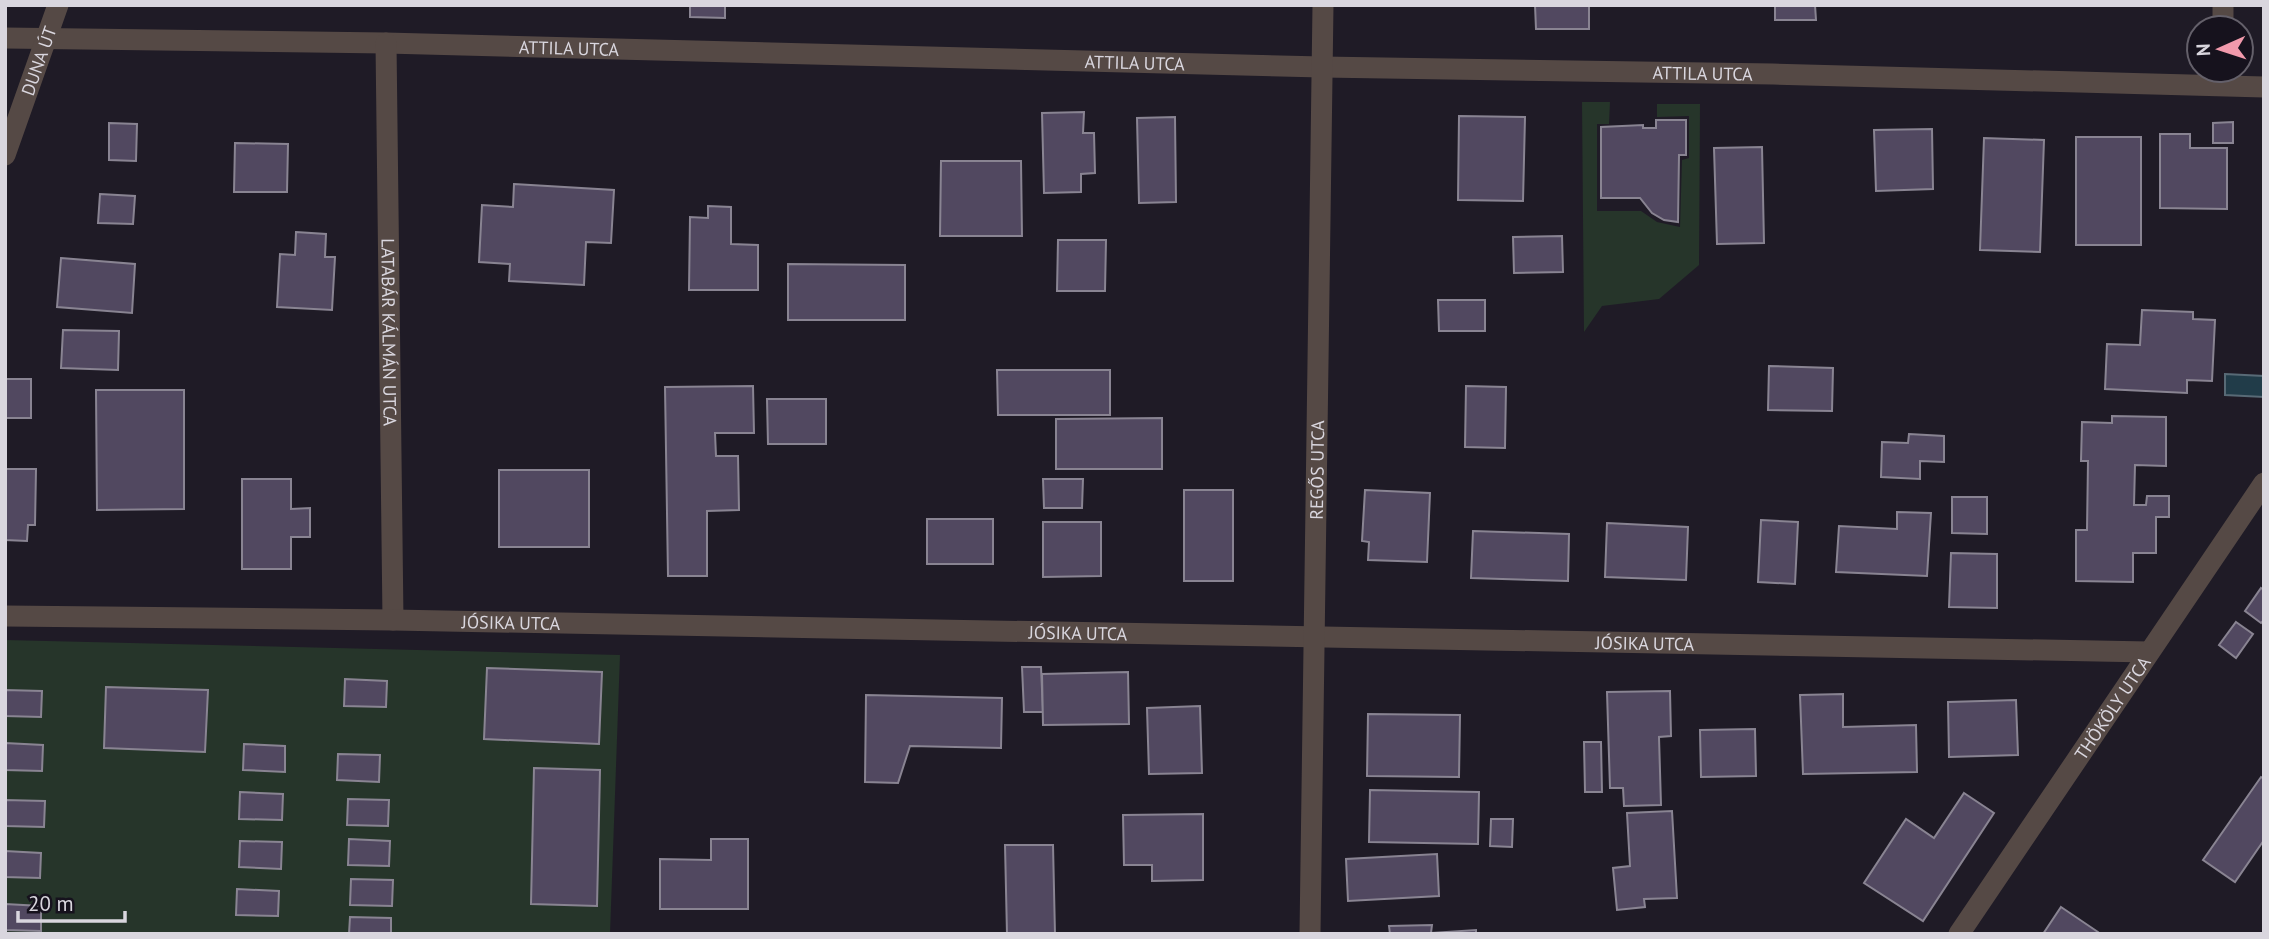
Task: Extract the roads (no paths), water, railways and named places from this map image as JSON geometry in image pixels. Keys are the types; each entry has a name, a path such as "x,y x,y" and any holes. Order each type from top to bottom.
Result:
{"street":[{"name":"DUNA ÚT","path":"5,155 58,5"},
{"name":"REGŐS UTCA","path":"1310,934 1323,5"},
{"name":"ATTILA UTCA","path":"5,38 386,43 1322,67 2185,78"},
{"name":"LATABÁR KÁLMÁN UTCA","path":"386,43 393,620"},
{"name":"THÖKÖLY UTCA","path":"1959,934 2264,483"},
{"name":"JÓSIKA UTCA","path":"5,616 393,620 2150,652"}],"water":[{"path":"2225,374 2264,376 2264,397 2225,395"}]}
